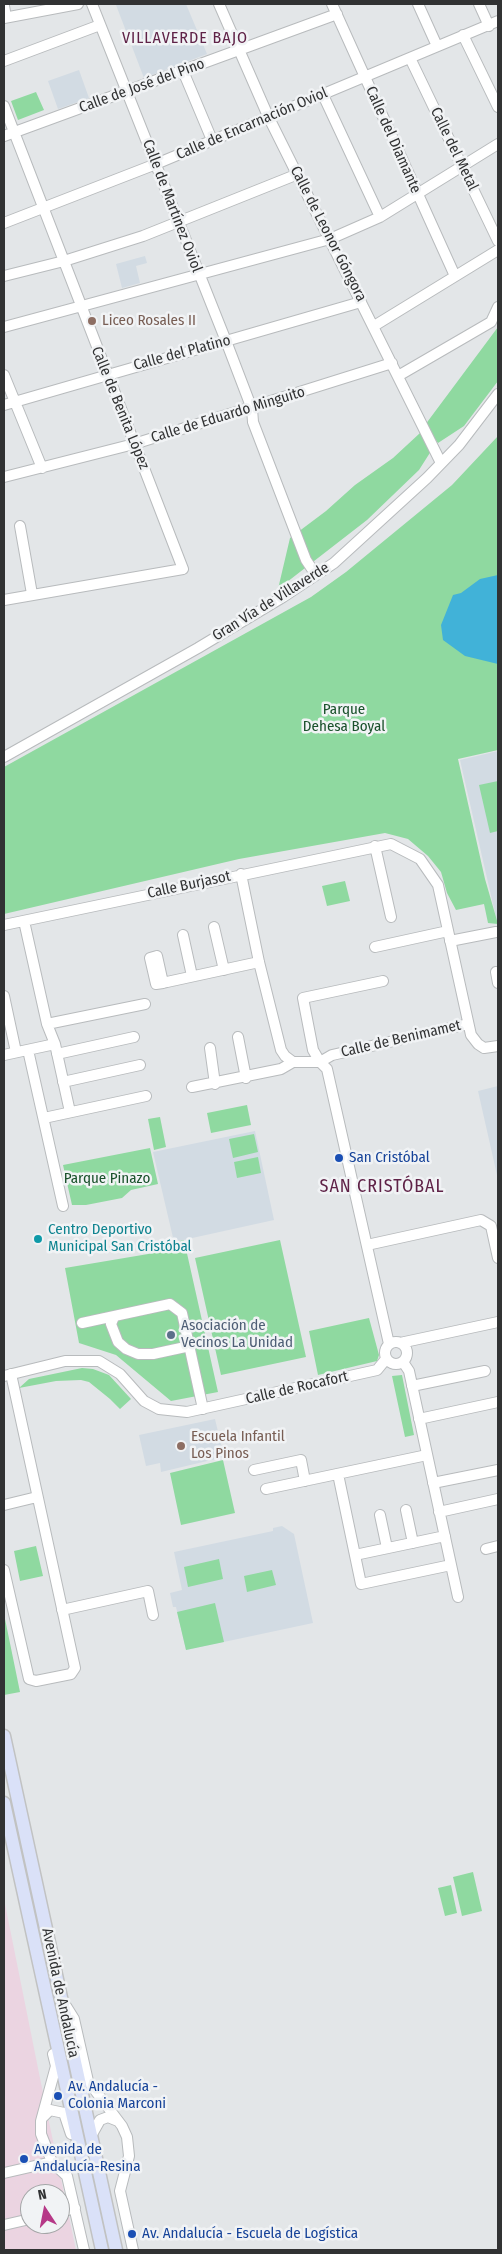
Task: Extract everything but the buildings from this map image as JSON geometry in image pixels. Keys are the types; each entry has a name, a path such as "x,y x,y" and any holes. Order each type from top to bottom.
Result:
{"main road":[{"name":"Avenida de Andalucía","path":"4,1736 116,2250"},
{"name":"Avenida de Andalucía","path":"4,1803 102,2250"}],"street":[{"path":"4,6 5,18 78,4"},
{"name":"Calle de Martínez Oviol","path":"92,4 252,408 251,418 306,560 316,575"},
{"name":"Calle de Leonor Góngora","path":"219,4 268,116 441,463"},
{"name":"Calle del Diamante","path":"332,4 455,276"},
{"path":"418,4 437,46"},
{"path":"479,4 494,24"},
{"name":"Calle de José del Pino","path":"4,136 337,14"},
{"name":"Calle de Encarnación Oviol","path":"4,224 156,164 494,24"},
{"path":"4,61 100,25"},
{"path":"463,36 498,107"},
{"name":"Calle del Metal","path":"410,58 498,241"},
{"path":"183,71 212,140"},
{"path":"322,95 380,217"},
{"name":"Calle de Benita López","path":"4,106 64,261 79,306 183,569 32,594"},
{"path":"4,327 330,239 380,217 498,144"},
{"path":"4,276 64,261 180,223 298,174"},
{"path":"374,326 498,250"},
{"name":"Calle del Platino","path":"4,405 106,374 362,302"},
{"path":"398,376 494,322 498,306"},
{"name":"Calle de Eduardo Minguito","path":"4,477 134,444 392,363"},
{"path":"4,375 42,468"},
{"name":"Gran Vía de Villaverde","path":"4,757 284,599 334,563 382,521 441,463 464,438 498,394"},
{"name":"Gran Vía de Villaverde","path":"4,765 284,599 336,566 386,526 463,449 498,405"},
{"path":"4,600 32,594 20,526"},
{"name":"Calle Burjasot","path":"4,925 390,844 420,859 438,885 468,1024"},
{"path":"375,846 391,917"},
{"path":"241,874 259,962 281,1050 293,1062"},
{"path":"24,921 47,1024 56,1049 70,1112"},
{"path":"214,927 224,970"},
{"path":"374,947 449,936 496,932"},
{"path":"183,934 192,976"},
{"path":"163,983 259,962"},
{"path":"496,972 498,983"},
{"path":"383,982 302,998 313,1050 327,1069 367,1245 395,1344 406,1351 403,1362 409,1371 458,1597"},
{"path":"4,996 7,1024 16,1052"},
{"path":"47,1024 145,1004"},
{"name":"Calle de Benimamet","path":"320,1062 332,1055 468,1024 471,1035 478,1044 484,1048 498,1046"},
{"path":"4,1055 28,1050 56,1049 134,1037"},
{"path":"238,1037 246,1078"},
{"path":"210,1048 215,1084"},
{"path":"28,1050 63,1206"},
{"path":"192,1088 281,1069 293,1062 320,1062"},
{"path":"63,1082 140,1065"},
{"path":"44,1118 146,1096"},
{"path":"367,1245 481,1220 491,1226 498,1258"},
{"path":"82,1323 170,1304 182,1313 203,1409"},
{"path":"114,1316 111,1324 118,1342 126,1349 138,1354 153,1354 190,1346"},
{"path":"403,1362 392,1363 386,1359 386,1348 395,1344 498,1322"},
{"name":"Calle de Rocafort","path":"7,1375 65,1361 99,1361 120,1374 144,1401 159,1409 187,1412 377,1370 386,1359"},
{"path":"412,1386 485,1371"},
{"path":"4,1570 28,1679 36,1681 71,1674 75,1668 37,1497 7,1375"},
{"path":"419,1419 498,1402"},
{"path":"266,1489 427,1455"},
{"path":"254,1470 300,1460 305,1480"},
{"path":"433,1483 498,1470"},
{"path":"338,1474 361,1584 451,1566"},
{"path":"4,1505 37,1497"},
{"path":"439,1512 498,1499"},
{"path":"406,1510 413,1543"},
{"path":"380,1515 387,1548"},
{"path":"355,1555 445,1536"},
{"path":"486,1548 498,1546"},
{"path":"62,1610 148,1591 154,1615"},
{"name":"Avenida de Andalucía","path":"28,1918 29,1938 56,2066 43,2117 41,2134 52,2162 67,2176 84,2250"},
{"path":"62,1999 74,2020 88,2081 125,2131 129,2147 120,2191 133,2250"},
{"name":"Avenida de Andalucía","path":"43,2117 50,2110 64,2113 70,2126 81,2181 90,2196"},
{"path":"91,2136 100,2120 108,2118 118,2121"},
{"path":"4,2173 52,2162"},
{"path":"70,2209 75,2208"},
{"path":"4,2225 20,2221"}],"shaded area":[{"path":"186,4 207,54 144,78 116,5"},
{"path":"79,70 89,98 58,109 48,81"},
{"path":"145,256 147,263 136,266 140,283 122,288 116,264"},
{"path":"498,751 498,926 460,760"},
{"path":"498,1086 498,1175 497,1175 478,1091"},
{"path":"255,1131 274,1220 174,1242 153,1152"},
{"name":"Escuela Infantil Los Pinos","path":"215,1419 224,1457 161,1472 160,1463 146,1466 139,1435"},
{"path":"282,1526 294,1534 313,1623 186,1650 176,1607 173,1607 170,1593 182,1590 174,1552 273,1531 273,1528"},
{"path":"4,1899 62,2184 20,2184 20,2234 70,2234 70,2222 76,2250 4,2250"}],"green space":[{"path":"36,92 44,110 18,120 11,101"},
{"path":"498,327 498,381 464,426 438,443 425,425"},
{"path":"420,433 433,448 419,470 367,520 278,589 290,538 326,511 355,485 393,458"},
{"name":"Parque Dehesa Boyal","path":"498,436 498,750 458,759 485,879 498,924 488,923 484,904 456,910 447,893 441,872 428,856 408,839 385,833 239,859 4,914 4,767 311,597 346,572 452,485"},
{"path":"498,781 498,831 490,833 479,785"},
{"path":"345,881 350,901 327,906 322,886"},
{"path":"247,1105 251,1125 211,1133 207,1113"},
{"path":"160,1117 166,1147 154,1150 148,1119"},
{"path":"254,1134 258,1152 233,1158 229,1139"},
{"name":"Parque Pinazo","path":"150,1148 158,1184 131,1190 122,1198 86,1205 72,1205 63,1165"},
{"path":"258,1157 261,1173 237,1178 234,1162"},
{"path":"184,1240 218,1392 171,1401 116,1355 79,1343 65,1268 172,1250 171,1243"},
{"path":"280,1240 306,1357 221,1375 195,1258"},
{"path":"369,1318 379,1355 377,1361 318,1375 309,1331"},
{"path":"82,1368 93,1369 109,1375 131,1399 120,1409 89,1382 81,1380 56,1381 19,1388 29,1379"},
{"path":"402,1375 414,1435 405,1437 392,1376"},
{"path":"223,1460 235,1513 181,1525 170,1473"},
{"path":"36,1546 43,1576 20,1581 14,1551"},
{"path":"219,1559 223,1579 188,1587 184,1567"},
{"path":"272,1570 276,1585 247,1592 244,1576"},
{"path":"215,1603 224,1642 186,1650 177,1612"},
{"path":"4,1614 20,1692 4,1695"},
{"path":"473,1872 482,1911 462,1916 453,1877"},
{"path":"451,1885 457,1913 445,1916 438,1888"}],"water":[{"path":"498,575 498,664 465,656 443,640 441,625 453,595 461,593 480,579"}],"place":[{"name":"Liceo Rosales II","path":"92,321"},
{"name":"San Cristóbal","path":"339,1158"},
{"name":"Centro Deportivo Municipal San Cristóbal","path":"38,1239"},
{"name":"Asociación de Vecinos La Unidad","path":"171,1335"},
{"name":"Escuela Infantil Los Pinos","path":"181,1446"},
{"name":"Av. Andalucía - Colonia Marconi","path":"58,2096"},
{"name":"Avenida de Andalucía-Resina","path":"24,2159"},
{"name":"Av. Andalucía - Escuela de Logística","path":"132,2234"}],"district":[{"name":"VILLAVERDE BAJO","path":"185,39"},
{"name":"SAN CRISTÓBAL","path":"382,1187"}]}
